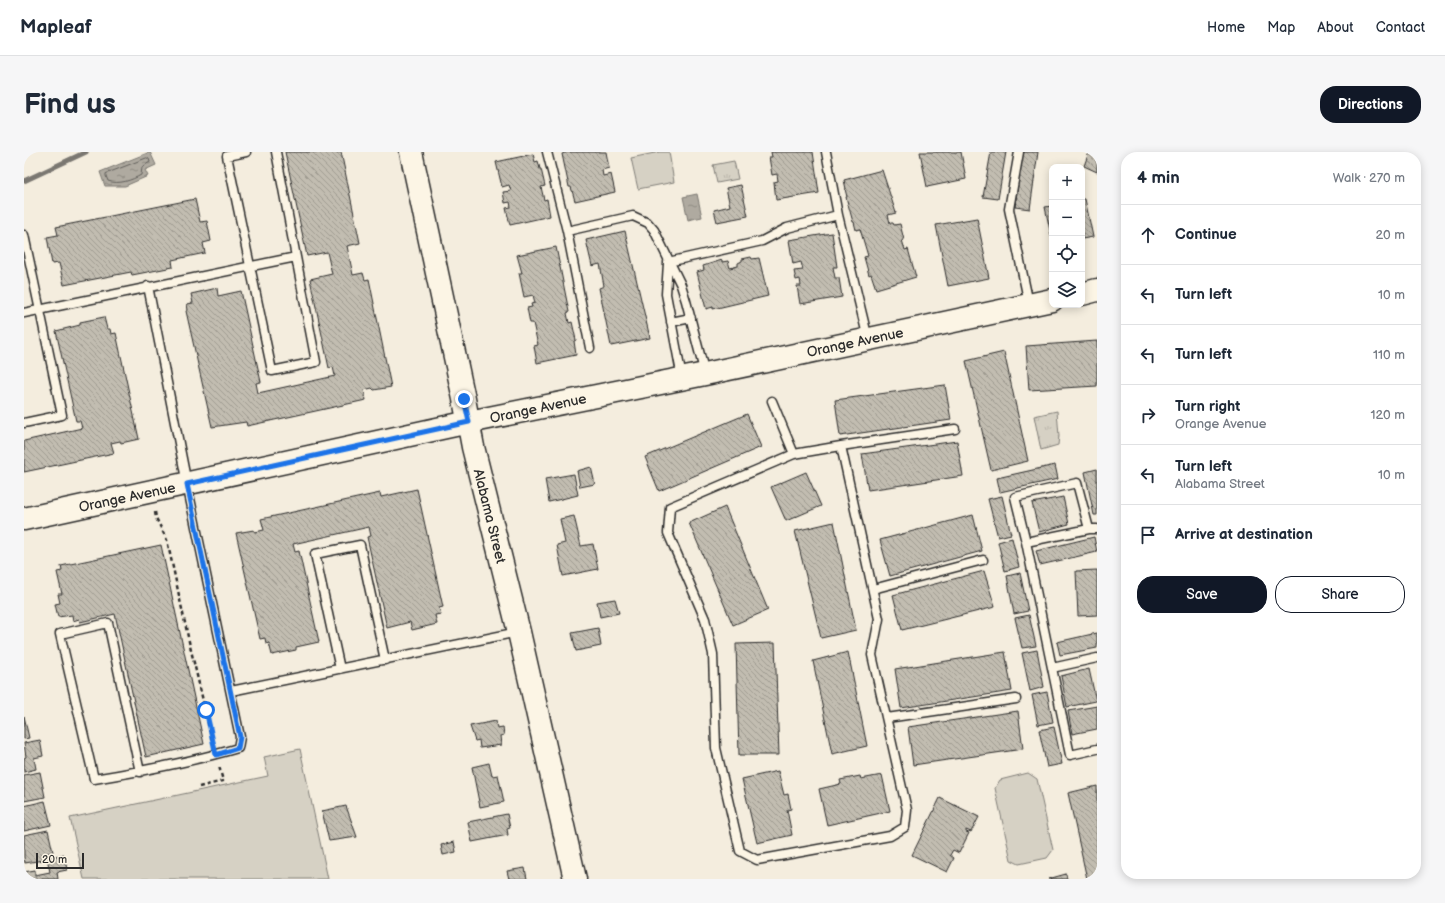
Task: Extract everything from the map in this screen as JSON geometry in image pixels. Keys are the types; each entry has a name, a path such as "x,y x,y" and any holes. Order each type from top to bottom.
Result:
{"street":[{"name":"Alabama Street","path":"411,152 469,422 473,447 519,632 575,879"},
{"path":"1085,293 1097,290"},
{"name":"Orange Avenue","path":"24,519 469,422 868,340 1049,301"}],"lane":[{"path":"246,152 227,156 272,371 316,362 276,152"},
{"path":"547,152 566,230 590,348"},
{"path":"826,152 838,215 868,340"},
{"path":"1019,152 1009,209 1029,305"},
{"path":"668,262 762,241 787,228 838,215"},
{"path":"566,230 633,216 648,223 654,230 668,262 681,285 705,374"},
{"path":"24,235 62,415 24,423"},
{"path":"24,313 148,286 296,257"},
{"path":"668,262 666,294 682,378"},
{"path":"140,772 108,623 60,634 94,779 140,772 216,755 238,748 240,737 187,484 148,286"},
{"path":"671,322 691,318"},
{"path":"772,401 794,454"},
{"path":"841,446 879,619 872,655 907,810 905,827 890,836 757,860 740,851 716,748 713,654 705,619 668,533 670,507 794,454 841,446 955,429"},
{"path":"1026,542 1093,529 1077,483 1015,496 1026,542 1070,755 1097,749"},
{"path":"340,669 315,554 360,545 385,660"},
{"path":"873,589 983,560"},
{"path":"231,691 519,632"},
{"path":"1052,668 1097,658"},
{"path":"887,718 1016,699"}],"path":[{"path":"155,512 156,518 167,540 195,669 223,781 199,787"}],"green space":[{"path":"659,152 669,152 674,182 638,189 631,158"},
{"path":"734,161 738,179 717,183 713,165"},
{"path":"1057,411 1059,436 1058,445 1041,450 1034,416"},
{"path":"300,749 328,879 84,879 70,818 268,776 264,757"},
{"path":"1028,773 1037,779 1053,850 1047,858 1019,864 1011,860 995,788 1000,780"}],"water":[{"path":"150,152 156,165 145,170 148,176 125,186 105,186 100,172"},
{"path":"697,194 702,217 688,220 683,197"}],"building":[{"path":"285,152 341,152 360,243 347,246 353,275 363,273 365,280 369,279 391,387 364,390 366,400 247,426 246,422 212,427 186,311 188,310 187,304 193,303 191,294 217,288 218,296 241,291 261,382 256,383 258,393 335,376 333,367 329,368 310,279 332,274 327,252 307,256"},
{"path":"567,152 606,152 609,168 602,170 603,176 611,174 615,192 575,201 571,187 569,187 562,154"},
{"path":"771,152 813,152 819,193 776,200 774,182 778,181 777,174 772,175 769,157 772,157"},
{"path":"920,152 961,152 966,179 927,187"},
{"path":"991,152 1006,152 998,199 983,197"},
{"path":"1022,152 1038,152 1030,209 1015,207"},
{"path":"1089,152 1097,152 1097,172 1085,166"},
{"path":"533,154 535,162 538,161 541,169 545,186 541,187 544,200 547,199 550,216 510,225 506,208 511,207 510,202 505,203 503,192 511,191 509,185 502,187 496,162"},
{"path":"882,170 896,213 888,215 890,223 893,223 894,225 900,224 905,250 908,249 916,277 876,289 871,274 869,275 864,257 868,256 860,229 856,230 853,222 846,197 844,180"},
{"path":"741,185 748,216 717,222 714,210 730,206 726,188"},
{"path":"195,199 200,222 207,221 211,241 203,243 205,253 172,260 173,267 132,275 131,272 64,285 59,263 52,264 47,237 58,235 56,227"},
{"path":"1085,199 1093,237 1085,238"},
{"path":"1049,206 1049,226 1045,207"},
{"path":"977,218 989,278 948,286 936,225"},
{"path":"625,231 650,338 611,346 599,288 604,286 600,264 592,266 586,240"},
{"path":"832,233 837,267 833,267 835,278 839,278 842,297 800,304 797,286 801,286 800,279 796,280 794,271 803,270 801,262 793,264 789,240"},
{"path":"556,247 569,312 567,313 569,323 572,322 576,340 574,341 576,355 537,363 534,346 538,345 533,323 530,323 527,308 532,307 531,304 535,303 533,295 524,297 519,273 522,273 517,255"},
{"path":"751,257 752,259 759,258 768,296 713,309 713,307 706,309 697,272 704,270 703,266 722,260 722,262 728,261 730,268 738,266 738,263 742,261 742,259"},
{"path":"104,317 107,329 110,329 111,334 116,333 139,439 121,443 120,441 111,443 114,453 24,472 24,441 82,428 80,421 76,421 56,331 80,325 80,322"},
{"path":"1097,341 1097,386 1029,390 1026,346"},
{"path":"1004,352 1028,461 991,470 966,361"},
{"path":"945,385 951,420 840,436 835,400"},
{"path":"747,414 761,447 659,491 645,457"},
{"path":"957,441 963,476 868,490 862,454"},
{"path":"1055,465 1058,479 1000,492 997,478"},
{"path":"591,467 595,484 580,487 577,471"},
{"path":"1097,469 1097,515 1094,515 1085,472"},
{"path":"806,472 821,506 786,521 771,487"},
{"path":"574,474 578,495 549,502 545,479"},
{"path":"417,489 443,607 439,608 441,614 435,615 437,624 412,630 410,622 387,628 367,537 371,536 369,527 293,544 295,552 299,551 319,642 296,647 296,650 272,655 269,643 266,644 265,638 260,639 236,533 264,530 261,519 380,493 381,497"},
{"path":"1002,496 1011,534 998,537 988,499"},
{"path":"1063,497 1069,524 1039,532 1032,503"},
{"path":"725,507 768,610 733,625 689,523"},
{"path":"973,515 982,551 890,576 880,540"},
{"path":"574,516 581,546 593,544 598,569 563,576 557,545 565,543 560,519"},
{"path":"834,522 856,630 821,638 795,531"},
{"path":"1094,537 1097,552 1040,565 1036,551"},
{"path":"1012,538 1019,567 1005,571 998,542"},
{"path":"161,545 204,744 146,757 115,614 80,622 79,619 73,621 72,615 58,617 55,604 60,603 58,594 62,594 57,572 62,571 61,566"},
{"path":"1097,570 1097,615 1078,616 1076,571"},
{"path":"984,571 995,607 902,630 893,595"},
{"path":"1020,573 1028,611 1014,614 1007,576"},
{"path":"615,599 619,613 600,617 597,602"},
{"path":"1029,615 1036,646 1022,648 1015,618"},
{"path":"598,628 601,646 576,651 572,633"},
{"path":"1097,633 1097,648 1060,655 1057,642"},
{"path":"775,643 779,755 739,755 736,644"},
{"path":"1037,650 1044,687 1030,691 1022,653"},
{"path":"848,652 867,746 832,754 813,661"},
{"path":"1005,652 1012,691 901,708 895,669"},
{"path":"1089,669 1096,701 1067,707 1061,676"},
{"path":"1047,692 1053,722 1038,725 1032,695"},
{"path":"1097,706 1097,729 1072,734 1068,711"},
{"path":"1018,711 1023,749 913,765 908,727"},
{"path":"24,716 29,738 24,739"},
{"path":"496,721 497,728 503,727 504,735 500,736 501,745 480,748 479,740 475,741 470,726"},
{"path":"1054,727 1062,764 1047,767 1039,730"},
{"path":"40,740 43,756 34,758 36,769 24,772 24,758 26,757 24,743"},
{"path":"489,763 492,776 498,775 504,802 480,807 472,767"},
{"path":"778,771 784,795 788,794 791,809 787,810 792,835 757,843 742,779"},
{"path":"40,772 45,797 24,801 24,775"},
{"path":"882,775 890,811 827,825 819,789 841,784 840,780 860,776 861,779"},
{"path":"1097,786 1097,879 1087,879 1068,793"},
{"path":"940,798 979,817 971,832 966,830 966,832 969,833 959,853 953,850 950,855 954,858 947,872 912,855"},
{"path":"45,801 51,825 24,831 24,806"},
{"path":"346,806 357,837 329,841 322,811"},
{"path":"507,814 510,828 507,829 508,835 472,842 468,822"},
{"path":"48,830 53,852 42,854 43,860 25,863 24,835"},
{"path":"454,842 456,852 443,855 441,845"},
{"path":"64,854 67,870 57,872 58,879 24,879 24,872 35,870 35,875 50,872 47,858"},
{"path":"525,868 527,879 509,879 507,871"},
{"path":"1066,874 1067,879 1048,879"}],"waterway":[{"path":"24,181 86,152"}],"route":[{"path":"206,710 216,755 238,748 240,737 187,484 469,422 464,399"}]}
